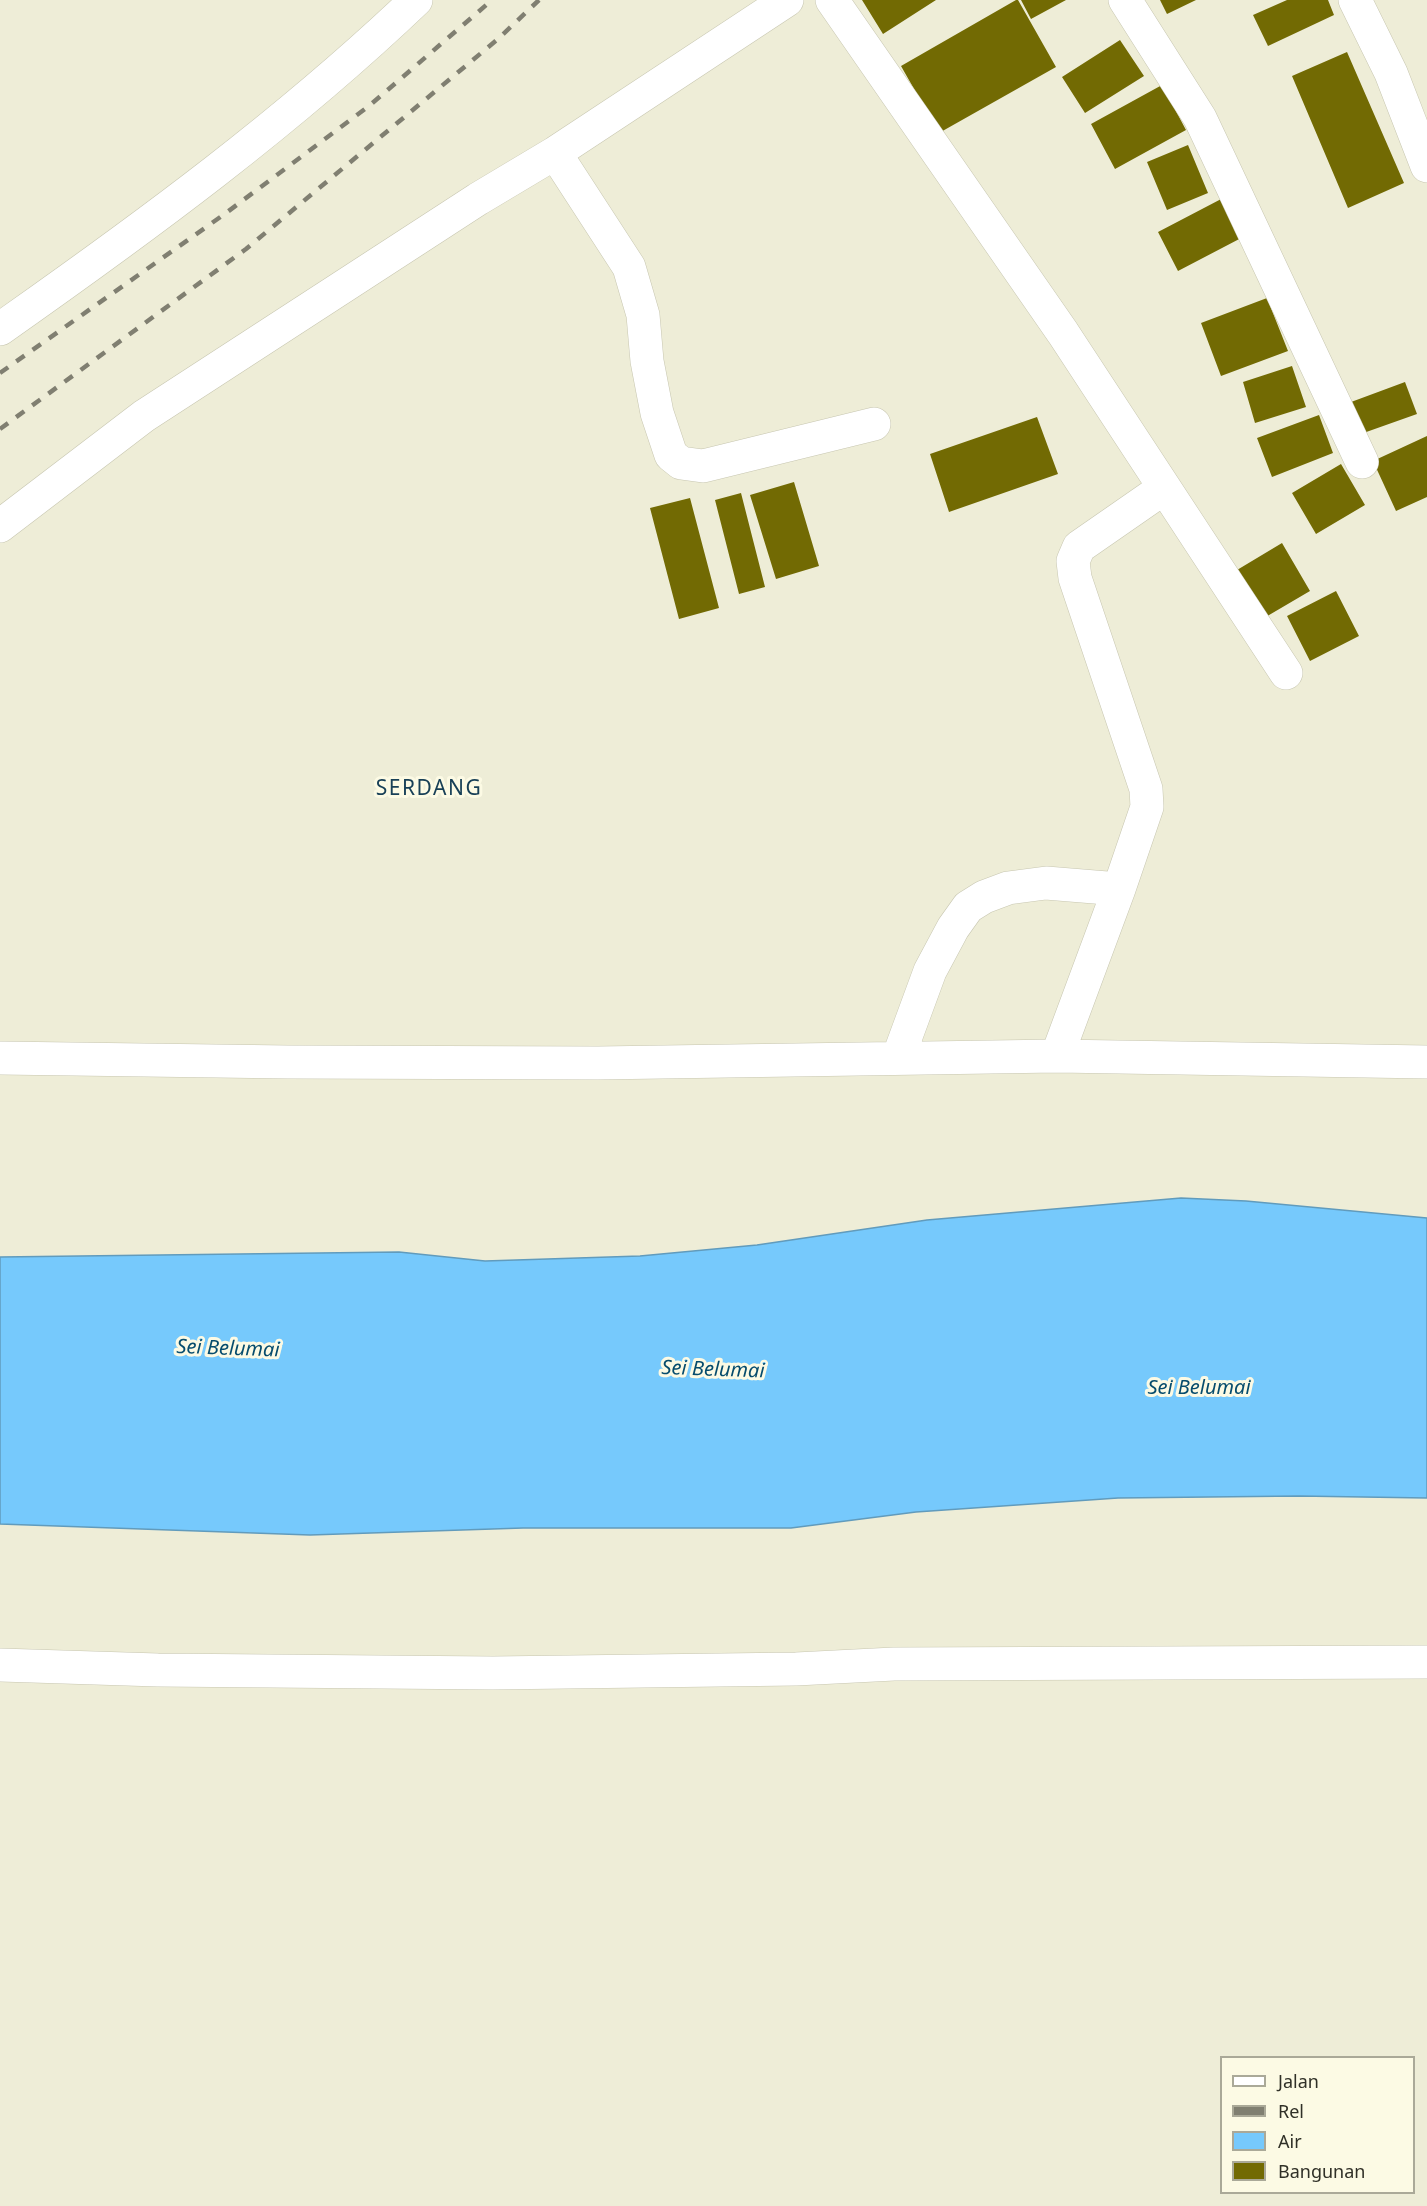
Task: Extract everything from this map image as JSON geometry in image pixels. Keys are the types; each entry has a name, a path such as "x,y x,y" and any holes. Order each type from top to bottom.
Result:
{"street":[{"path":"0,329 99,259 264,134 355,58 416,0"},
{"path":"0,526 144,416 468,206 555,153 787,0"},
{"path":"832,0 1063,333 1286,673"},
{"path":"1125,0 1200,118 1362,462"},
{"path":"1354,0 1391,73 1427,166"},
{"path":"555,153 628,267 643,315 647,361 657,413 671,455 681,463 703,466 874,424"},
{"path":"1057,1056 1147,807 1146,789 1075,578 1073,561 1079,547 1164,488"},
{"path":"898,1058 930,971 953,928 968,907 984,897 1008,888 1047,882 1119,889"},
{"path":"0,1058 526,1063 1057,1056 1427,1062"},
{"path":"0,1665 158,1670 493,1673 796,1669 894,1664 1427,1662"}],"water":[{"name":"Sei Belumai","path":"1181,1198 1246,1201 1427,1218 1427,1498 1299,1496 1118,1498 916,1512 791,1528 523,1528 310,1535 0,1524 0,1257 399,1252 485,1261 640,1256 757,1245 927,1220"}],"building":[{"path":"862,0 936,0 883,34"},
{"path":"1016,0 1056,67 939,133 901,66"},
{"path":"1021,0 1066,0 1031,19"},
{"path":"1160,0 1196,0 1167,14"},
{"path":"1287,0 1328,0 1334,15 1268,46 1253,15"},
{"path":"1120,40 1144,76 1085,113 1062,77"},
{"path":"1347,52 1404,183 1348,208 1292,76"},
{"path":"1162,85 1186,130 1115,169 1091,124"},
{"path":"1188,145 1208,193 1167,210 1147,162"},
{"path":"1225,197 1245,236 1178,271 1158,232"},
{"path":"1267,298 1288,351 1221,376 1201,323"},
{"path":"1292,366 1306,407 1255,423 1243,382"},
{"path":"1405,382 1417,414 1355,436 1343,405"},
{"path":"1319,415 1333,453 1272,477 1257,438"},
{"path":"1037,417 1058,474 949,512 930,454"},
{"path":"1427,436 1427,497 1396,511 1373,461"},
{"path":"1341,464 1365,505 1316,534 1292,493"},
{"path":"794,482 819,566 776,579 750,495"},
{"path":"741,493 765,587 739,594 715,500"},
{"path":"690,498 719,608 679,619 650,508"},
{"path":"1282,543 1310,591 1264,618 1237,570"},
{"path":"1336,591 1359,636 1310,661 1287,616"}],"railway":[{"path":"0,373 226,213 369,106 492,0"},
{"path":"0,429 246,249 498,39 539,0"}],"district":[{"name":"SERDANG","path":"429,789"}]}
